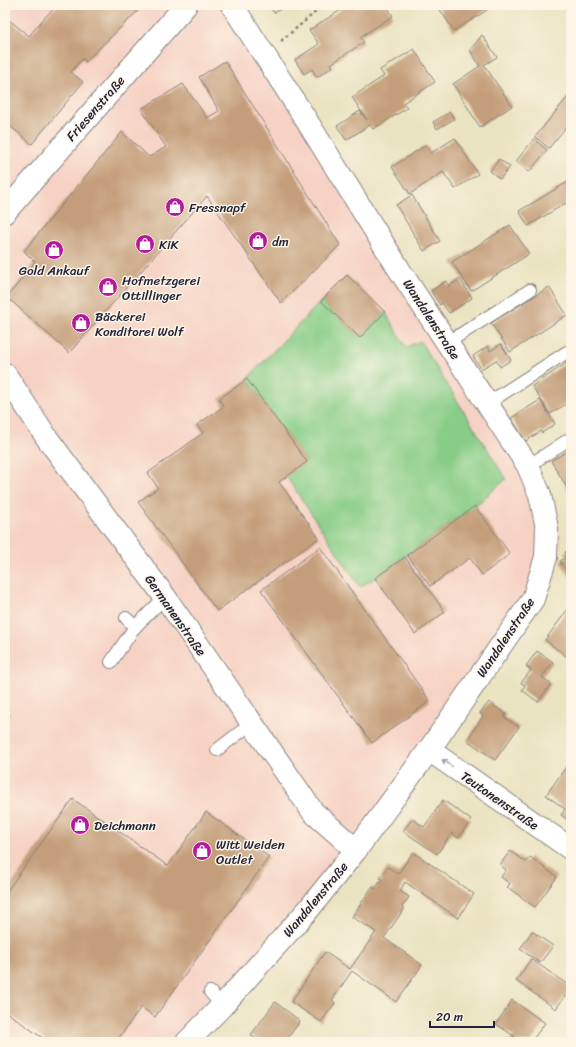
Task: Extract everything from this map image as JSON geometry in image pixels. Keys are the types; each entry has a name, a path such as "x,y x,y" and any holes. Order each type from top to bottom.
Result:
{"street":[{"name":"Friesenstraße","path":"5,212 186,5"},
{"name":"Wandalenstraße","path":"186,1042 216,999 308,910 356,850 428,750 533,599 546,558 547,528 540,495 528,466 488,403 447,343 232,5"},
{"name":"Germanenstraße","path":"5,374 48,438 165,597 313,812 356,850"},
{"name":"Teutonenstraße","path":"428,750 571,849"}],"lane":[{"path":"447,343 530,290"},
{"path":"488,403 567,352"},
{"path":"528,466 571,438"},
{"path":"111,662 135,627 165,597"},
{"path":"126,618 135,627"},
{"path":"217,750 252,723"}],"path":[{"path":"265,56 324,5"}],"shaded area":[{"path":"5,5 239,5 532,455 563,540 542,603 339,876 184,1042 5,1042"}],"green space":[{"path":"321,301 360,338 385,312 406,347 420,341 506,479 475,506 375,578 360,587 286,476 306,461 247,379"}],"building":[{"path":"58,5 144,5 85,62 83,58 71,72 83,82 32,144 5,122 5,24 9,20 29,36 44,18"},
{"path":"269,5 287,5 274,13"},
{"path":"338,5 386,5 393,16 360,37 364,42 331,64 333,67 317,77 312,69 304,74 295,60 319,44 309,30 341,10"},
{"path":"437,5 484,5 487,10 454,31"},
{"path":"482,35 497,57 484,65 512,106 480,127 453,84 480,66 470,50"},
{"path":"414,49 435,82 403,103 407,108 373,129 370,125 346,140 337,126 360,111 367,120 352,97 384,76 380,70"},
{"path":"225,61 340,245 281,303 207,196 69,353 7,297 35,262 24,251 122,132 149,157 166,147 141,109 183,84 207,118 219,111 199,77"},
{"path":"571,93 571,121 549,148 535,137"},
{"path":"450,112 454,119 437,129 433,122"},
{"path":"455,138 478,174 455,189 443,172 410,194 392,167 426,145 431,153"},
{"path":"534,139 547,150 529,172 516,161"},
{"path":"499,159 510,167 500,179 490,171"},
{"path":"571,180 571,200 528,226 519,211"},
{"path":"412,195 440,241 424,251 396,205"},
{"path":"510,225 529,254 471,291 452,262"},
{"path":"347,275 385,312 360,338 321,301"},
{"path":"460,279 472,298 449,313 442,303 440,305 431,291 446,281 449,286"},
{"path":"549,287 567,315 510,352 491,323"},
{"path":"501,344 511,360 500,367 496,360 481,369 473,356 488,346 490,351"},
{"path":"571,360 571,401 550,414 532,386"},
{"path":"247,379 307,462 279,482 319,538 217,611 138,502 158,488 148,473 203,433 197,425 224,406 219,399"},
{"path":"540,400 555,424 526,441 511,418"},
{"path":"571,449 571,490 569,491 551,461"},
{"path":"475,506 510,554 482,575 470,558 430,586 407,555"},
{"path":"320,547 430,701 372,743 261,590"},
{"path":"571,549 570,577 560,561 568,557 565,552"},
{"path":"405,557 445,612 415,634 375,578"},
{"path":"571,605 571,660 545,640"},
{"path":"537,651 553,662 542,677 551,684 538,702 522,690 525,685 521,683 531,670 526,666"},
{"path":"489,702 506,714 504,717 519,727 495,760 467,740 483,716 480,713"},
{"path":"5,710 10,715 5,720"},
{"path":"571,760 571,822 561,815 565,809 546,795"},
{"path":"73,799 168,866 206,812 269,857 155,1017 141,1007 116,1042 48,1042 5,1011 5,890 7,891"},
{"path":"443,800 471,820 458,838 452,833 437,854 403,831 412,819 424,827"},
{"path":"510,851 526,862 530,857 557,877 535,907 507,887 510,884 501,877 506,870 500,865"},
{"path":"413,852 474,894 458,918 405,882 400,891 409,897 402,907 404,909 384,938 422,965 396,1002 352,971 332,1000 335,1003 321,1022 291,1002 325,952 350,969 376,932 352,917 372,887 375,889 382,879 380,878 388,867 398,874"},
{"path":"532,931 553,946 540,963 520,949"},
{"path":"531,959 571,987 556,1009 516,981"},
{"path":"512,1000 545,1023 531,1042 509,1042 514,1036 496,1024"},
{"path":"275,1002 300,1021 285,1042 260,1042 251,1035"}],"place":[{"name":"Fressnapf","path":"175,207"},
{"name":"dm","path":"258,241"},
{"name":"KiK","path":"145,244"},
{"name":"Gold Ankauf","path":"54,250"},
{"name":"Hofmetzgerei Ottillinger","path":"108,287"},
{"name":"Bäckerei Konditorei Wolf","path":"81,323"},
{"name":"Deichmann","path":"80,825"},
{"name":"Witt Weiden Outlet","path":"202,851"}]}
